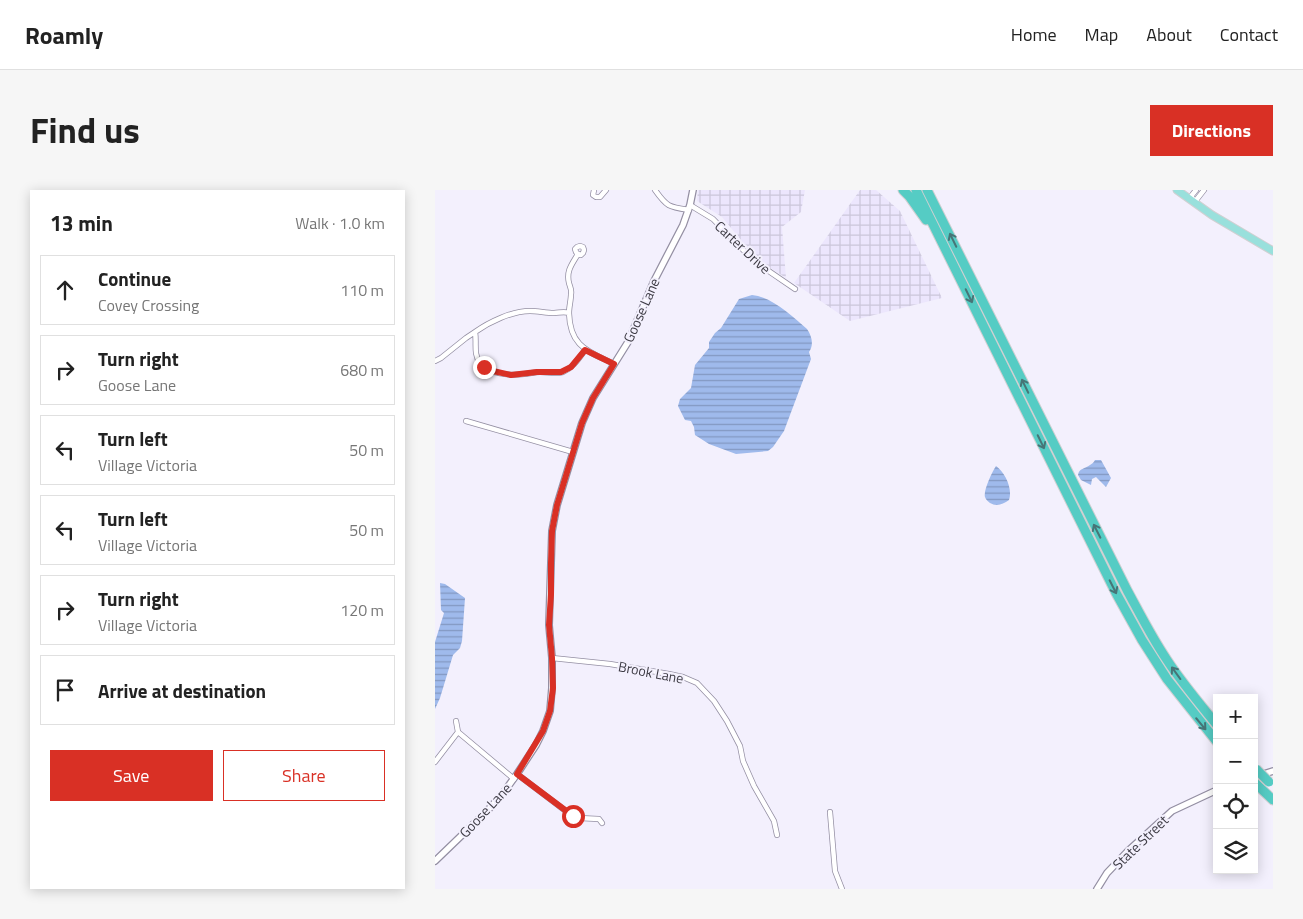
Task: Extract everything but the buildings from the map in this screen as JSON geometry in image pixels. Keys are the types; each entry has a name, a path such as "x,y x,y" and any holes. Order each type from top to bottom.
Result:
{"highway":[{"path":"903,190 925,218 957,271"},
{"path":"916,190 1120,601 1167,680 1215,739"},
{"path":"927,190 1142,619 1168,661 1213,721"},
{"path":"1258,778 1271,784"},
{"path":"1258,780 1273,800"}],"main road":[{"path":"1177,190 1229,226 1273,251"}],"street":[{"path":"594,190 593,195 596,197 600,197 606,190"},
{"name":"Carter Drive","path":"655,190 670,207 690,207 713,219 754,261 795,289"},
{"name":"Goose Lane","path":"435,861 489,810 516,776 543,731 550,711 553,688 549,625 552,531 557,505 582,423 593,398 628,342 646,298 683,225 690,207 693,190"},
{"path":"1196,190 1192,195 1192,201 1197,199 1203,190"},
{"path":"578,254 568,271 568,281 572,291 569,313 571,330 575,340 585,350 614,364"},
{"path":"435,361 466,338 496,320 529,311 553,313 565,311 569,313"},
{"path":"475,332 477,358 484,367 511,375 561,372 571,367 585,350"},
{"path":"466,421 573,452"},
{"name":"Brook Lane","path":"552,658 654,671 683,677 697,683 715,701 727,720 740,746 743,761 754,786 774,821 777,835"},
{"path":"455,721 458,732 571,815 579,818 599,819 602,823"},
{"path":"435,762 458,732"},
{"path":"1258,775 1273,771"},
{"name":"State Street","path":"1097,889 1107,874 1128,851 1172,811 1213,792"},
{"path":"830,812 835,871 842,889"}],"shaded area":[{"path":"698,190 805,190 801,212 782,227 786,278 766,265 750,251 722,217 697,201"},
{"path":"860,190 876,190 900,211 942,298 850,321 794,283"}],"water":[{"path":"752,295 774,303 807,329 812,340 809,352 811,359 784,431 773,447 768,451 736,454 709,444 695,435 691,421 685,420 678,406 680,399 691,388 695,365 709,348 709,342 715,333 721,328 739,299"},
{"path":"1095,460 1101,460 1111,478 1106,487 1096,477 1092,479 1091,485 1081,480 1078,475 1081,470"},
{"path":"996,466 1005,476 1010,491 1009,500 998,505 990,503 985,497 985,490"},
{"path":"440,583 445,584 465,598 462,641 460,648 453,655 435,709 435,642 444,613 441,610"}],"route":[{"path":"484,367 511,375 561,372 571,367 585,350 614,364 593,398 582,423 557,505 552,531 549,625 553,688 550,711 536,745 517,774 573,816"}]}
